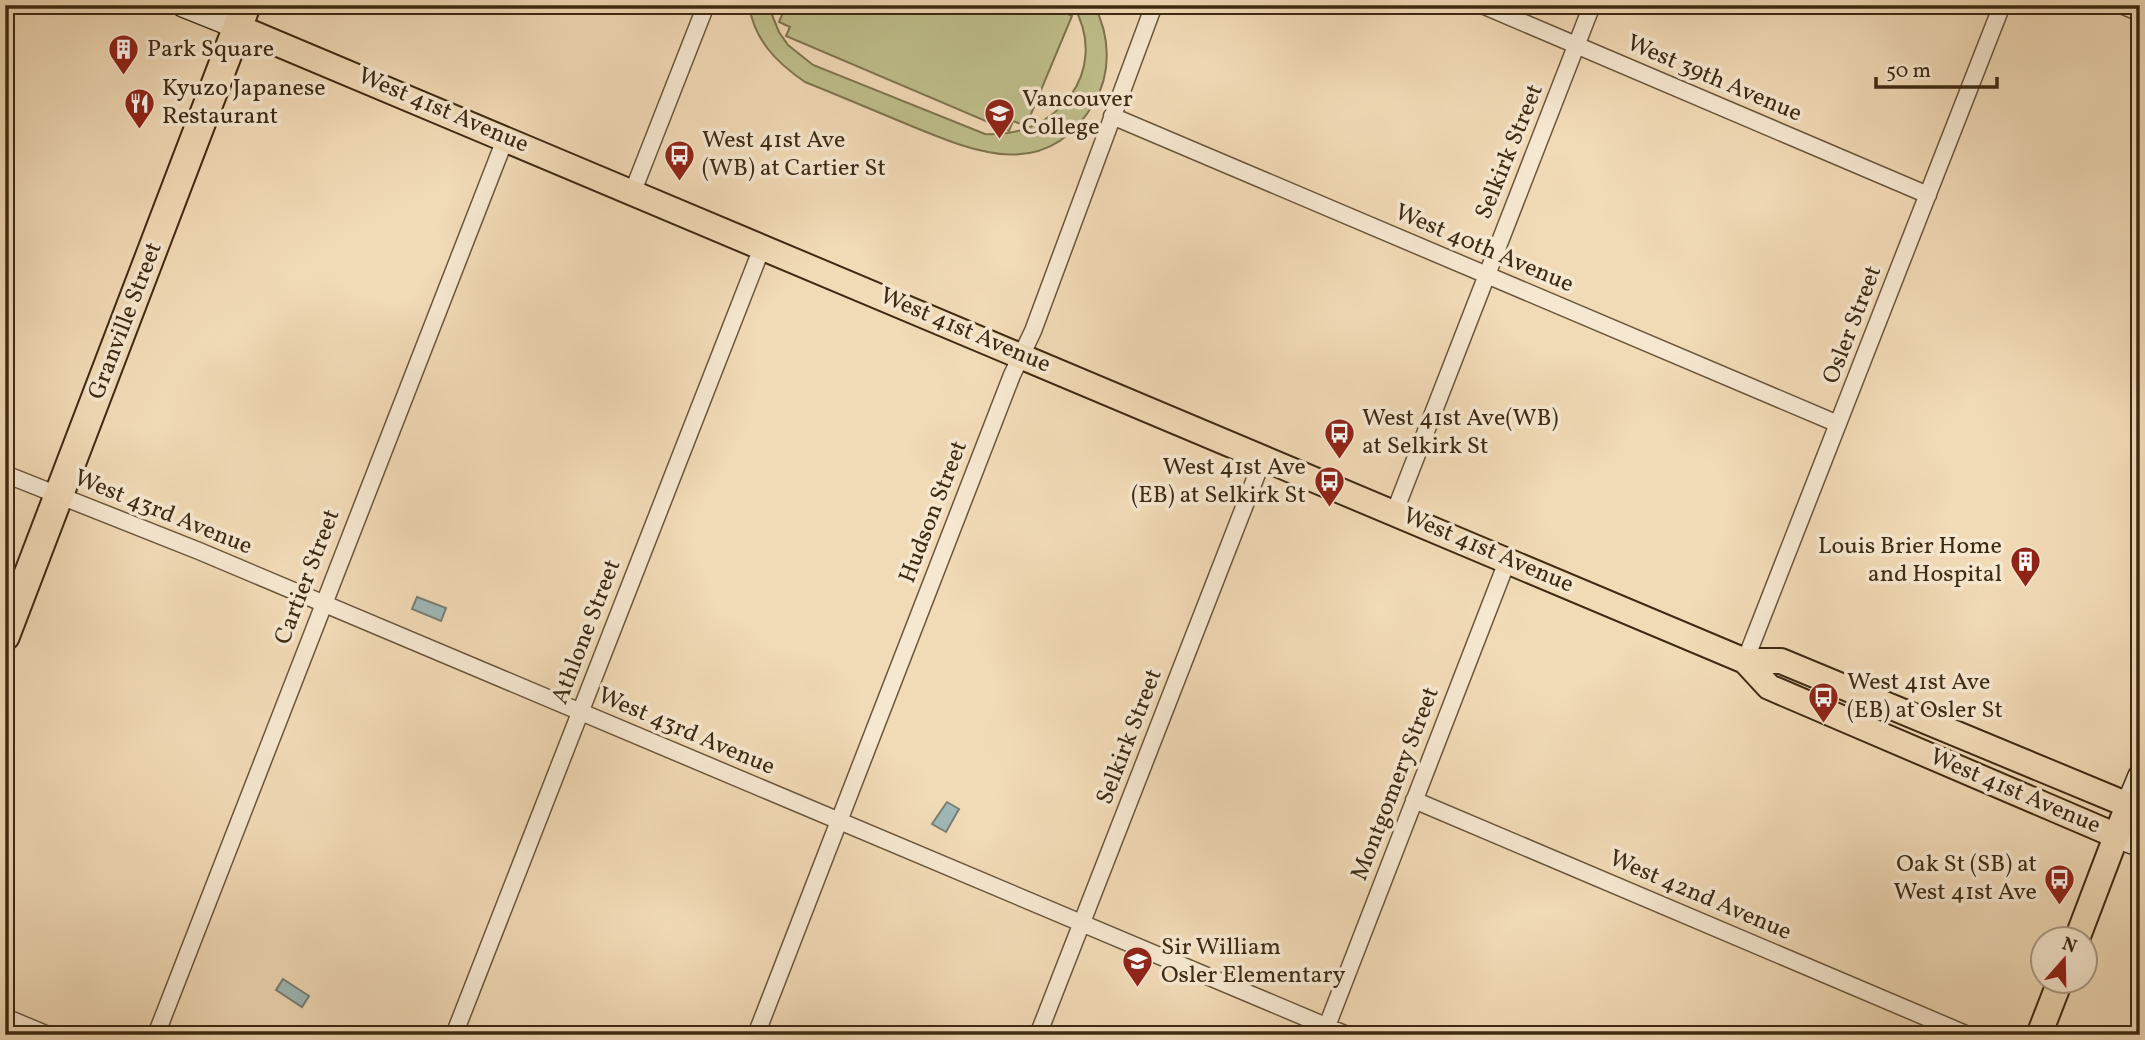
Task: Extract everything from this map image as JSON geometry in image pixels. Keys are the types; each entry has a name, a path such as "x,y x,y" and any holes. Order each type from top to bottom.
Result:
{"highway":[{"name":"Granville Street","path":"5,636 242,16"}],"main road":[{"name":"West 41st Avenue","path":"183,5 242,16 506,137 1745,661 1781,661 2134,808"},
{"name":"West 41st Avenue","path":"1745,661 1769,687 2140,845"},
{"path":"2082,925 2117,835 2134,808 2140,776"},
{"path":"2039,1035 2055,995"}],"street":[{"path":"633,191 706,5"},
{"name":"Hudson Street","path":"756,1035 1022,354 1153,5"},
{"name":"West 39th Avenue","path":"1482,5 1928,195"},
{"name":"Selkirk Street","path":"1395,511 1592,5"},
{"name":"Osler Street","path":"1745,661 2002,5"},
{"path":"2121,5 2140,13"},
{"name":"West 40th Avenue","path":"1112,116 1838,424"},
{"name":"Cartier Street","path":"156,1035 322,603 506,137"},
{"name":"Athlone Street","path":"454,1035 763,245"},
{"name":"Selkirk Street","path":"1038,1035 1264,456"},
{"name":"West 43rd Avenue","path":"5,474 322,603 1348,1035"},
{"name":"Montgomery Street","path":"1326,1026 1508,559"},
{"name":"West 42nd Avenue","path":"1415,800 1968,1035"},
{"path":"5,1017 48,1035"}],"green space":[{"path":"749,5 768,5 779,32 788,45 813,65 985,134 1010,133 1034,125 1054,113 1070,96 1081,77 1086,54 1083,30 1073,5 1094,5 1106,41 1104,79 1094,103 1075,128 1055,144 1033,152 1009,154 985,151 960,145 805,82 768,50 756,29"},
{"path":"786,5 1062,5 1060,10 1072,16 1026,126 1013,121 1009,131 786,36 790,27 779,22"}],"water":[{"path":"417,597 446,608 441,621 412,609"},
{"path":"947,802 959,809 946,832 932,824"},
{"path":"283,979 309,996 302,1007 276,990"}],"place":[{"name":"Park Square","path":"124,77"},
{"name":"Kyuzo Japanese Restaurant","path":"139,130"},
{"name":"Vancouver College","path":"999,141"},
{"name":"West 41st Ave (WB) at Cartier St","path":"679,182"},
{"name":"West 41st Ave(WB) at Selkirk St","path":"1339,460"},
{"name":"West 41st Ave (EB) at Selkirk St","path":"1329,509"},
{"name":"Louis Brier Home and Hospital","path":"2025,588"},
{"name":"West 41st Ave (EB) at Osler St","path":"1824,724"},
{"name":"Oak St (SB) at West 41st Ave","path":"2060,906"},
{"name":"Sir William Osler Elementary","path":"1138,989"}]}
